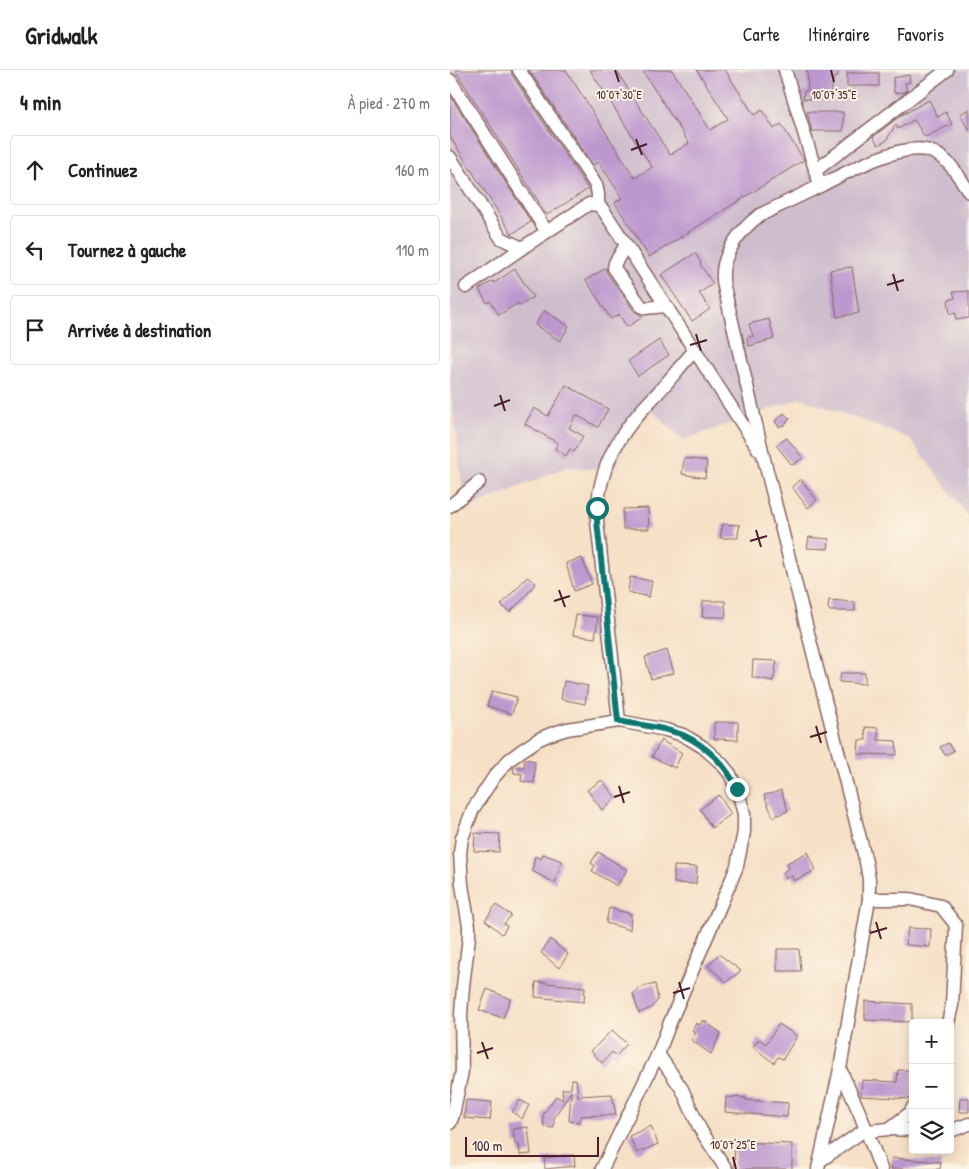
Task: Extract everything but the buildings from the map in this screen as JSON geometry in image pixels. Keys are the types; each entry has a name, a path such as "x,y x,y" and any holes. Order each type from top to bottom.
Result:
{"street":[{"path":"519,70 596,186 598,205"},
{"path":"785,70 821,186"},
{"path":"815,171 946,70"},
{"path":"450,80 547,232"},
{"path":"819,1165 840,1069 869,899 869,879 764,459 723,278 726,259 738,236 760,215 890,154 914,149 926,150 944,159 954,169 969,192"},
{"path":"450,157 501,238 522,248"},
{"path":"466,287 589,204 598,205 604,211 695,350 764,459"},
{"path":"626,245 614,268 640,306 645,308 666,306"},
{"path":"618,721 597,521 600,488 611,452 627,426 695,350"},
{"path":"450,506 479,482"},
{"path":"450,1123 463,1064 461,1014 469,926 462,885 460,853 462,838 469,817 494,777 509,760 539,739 551,734 567,729 618,721 675,732 703,747 730,774 739,795 744,814 744,832 735,871 658,1054 602,1169"},
{"path":"869,899 910,899 941,906 956,925 952,1005 949,1019"},
{"path":"658,1054 682,1089 700,1129 726,1169"},
{"path":"840,1069 867,1130 881,1169"},
{"path":"889,1129 910,1114 912,1109"},
{"path":"954,1130 969,1124"},
{"path":"819,1165 867,1130 909,1130"}],"shaded area":[{"path":"450,70 969,70 969,517 909,438 801,398 683,440 651,410 624,447 614,470 566,467 465,510 450,384"}],"route":[{"path":"597,508 618,721 683,735 715,757 730,774 737,789"}]}
